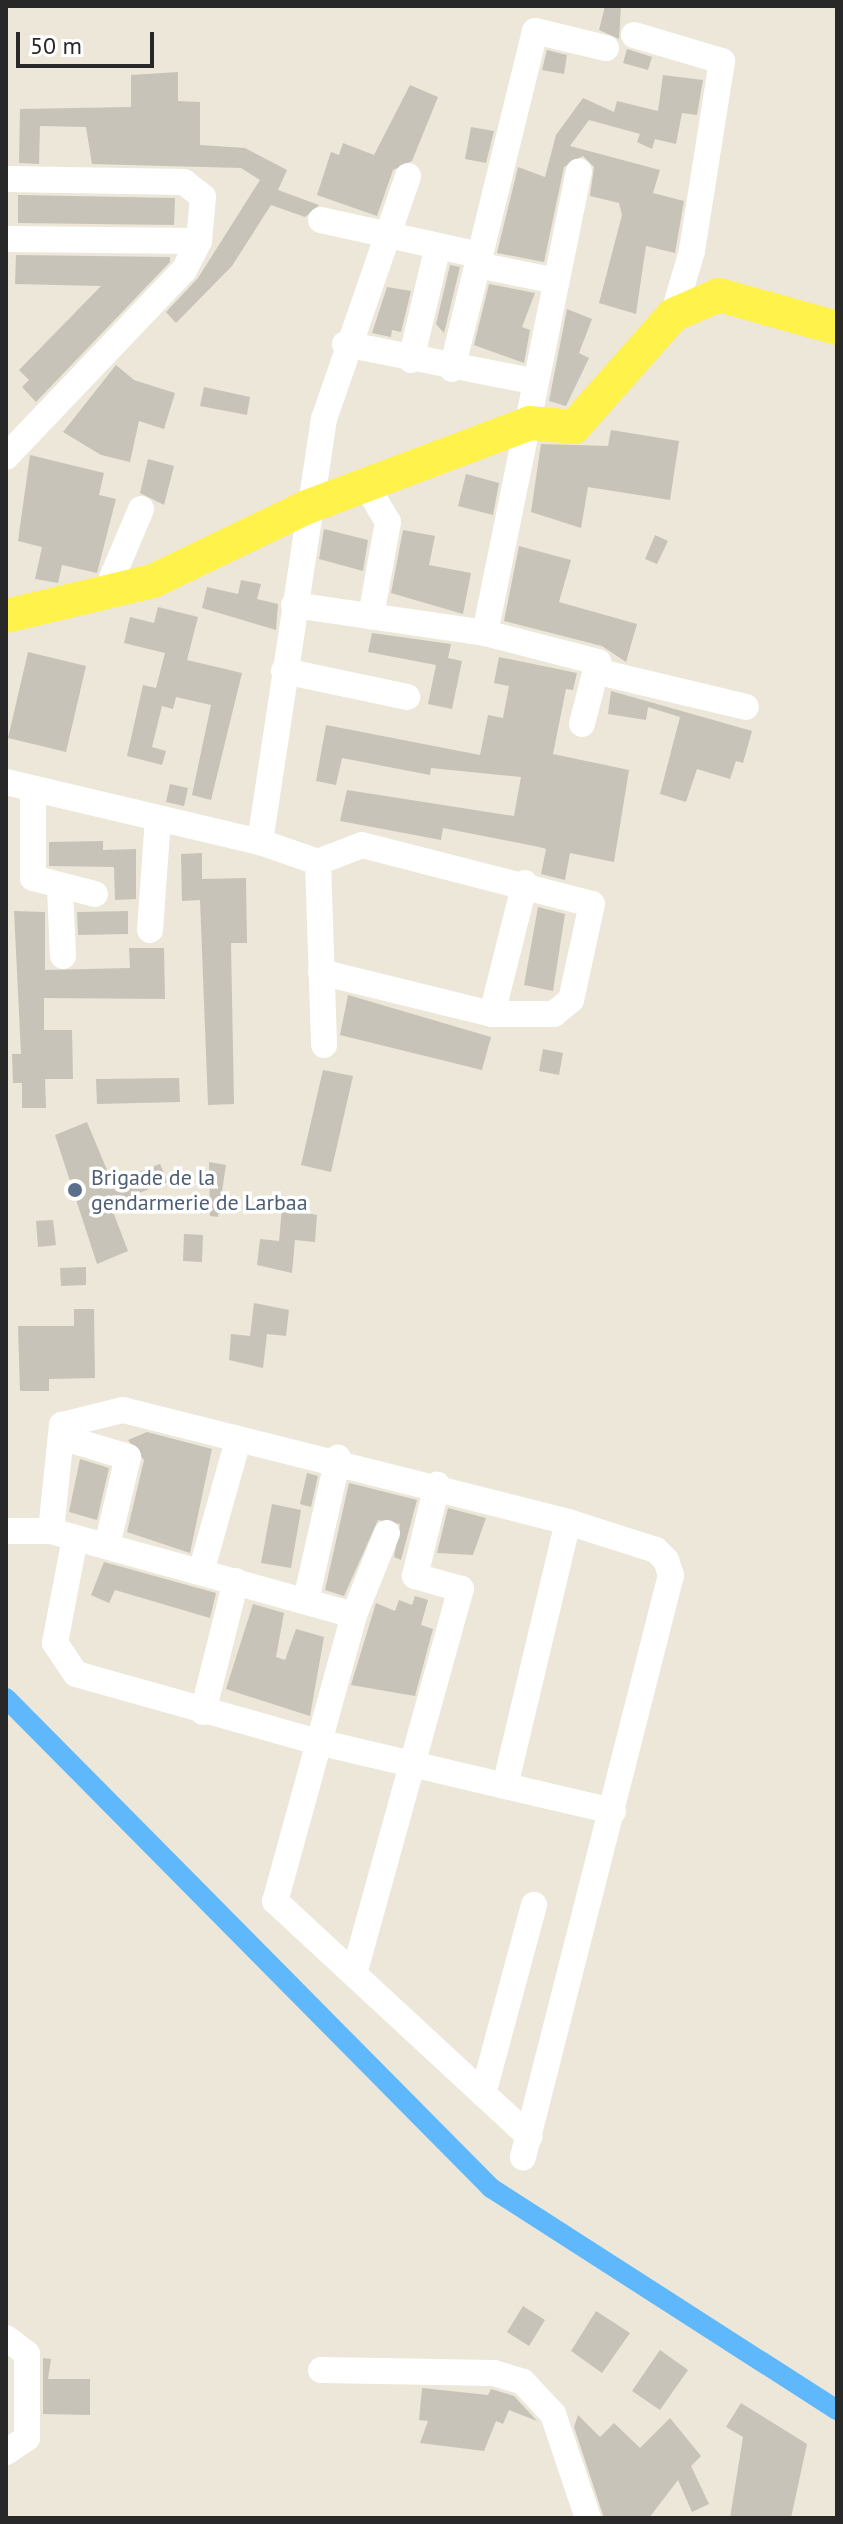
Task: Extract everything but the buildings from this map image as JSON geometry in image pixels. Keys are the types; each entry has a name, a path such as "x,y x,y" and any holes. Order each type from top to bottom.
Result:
{"main road":[{"path":"6,616 153,581 307,507 530,423 574,427 673,315 719,295 837,328"}],"street":[{"path":"452,369 535,31 606,48"},
{"path":"634,35 722,61 692,251 673,315"},
{"path":"485,633 530,423 532,381 552,280 579,171"},
{"path":"260,842 307,507 345,344 393,236 408,176"},
{"path":"6,179 184,182 203,197 199,241 153,310 6,457"},
{"path":"321,220 438,246 552,280"},
{"path":"6,239 199,241"},
{"path":"411,360 438,246"},
{"path":"345,344 452,369 532,381"},
{"path":"366,485 388,522 371,616"},
{"path":"106,592 141,509"},
{"path":"294,605 485,633 598,662 582,724"},
{"path":"284,671 407,697"},
{"path":"595,671 746,707"},
{"path":"6,782 260,842 318,862 362,845 525,883 592,904 571,1000 554,1014 492,1014 321,972"},
{"path":"33,789 33,878 60,889 95,894"},
{"path":"150,930 158,818"},
{"path":"318,862 324,1045"},
{"path":"492,1014 525,883"},
{"path":"60,889 63,956"},
{"path":"387,1533 354,1615 318,1742 275,1901 483,2094 526,2147 613,1811 671,1575 656,1550 568,1522 338,1458 238,1440 123,1410 62,1425 63,1535 55,1643 76,1674 318,1742 613,1811"},
{"path":"61,1437 128,1457 107,1546"},
{"path":"201,1572 238,1440"},
{"path":"306,1600 338,1458"},
{"path":"354,1974 461,1589 415,1576 437,1485"},
{"path":"505,1786 568,1522"},
{"path":"6,1531 63,1535 354,1615"},
{"path":"203,1712 236,1581"},
{"path":"483,2094 534,1905"},
{"path":"6,2338 27,2354 27,2438 6,2452"},
{"path":"321,2370 494,2373 523,2382 553,2414 588,2518"}],"waterway":[{"path":"6,1698 491,2188 837,2410"}],"place":[{"name":"Brigade de la gendarmerie de Larbaa","path":"75,1190"}]}
